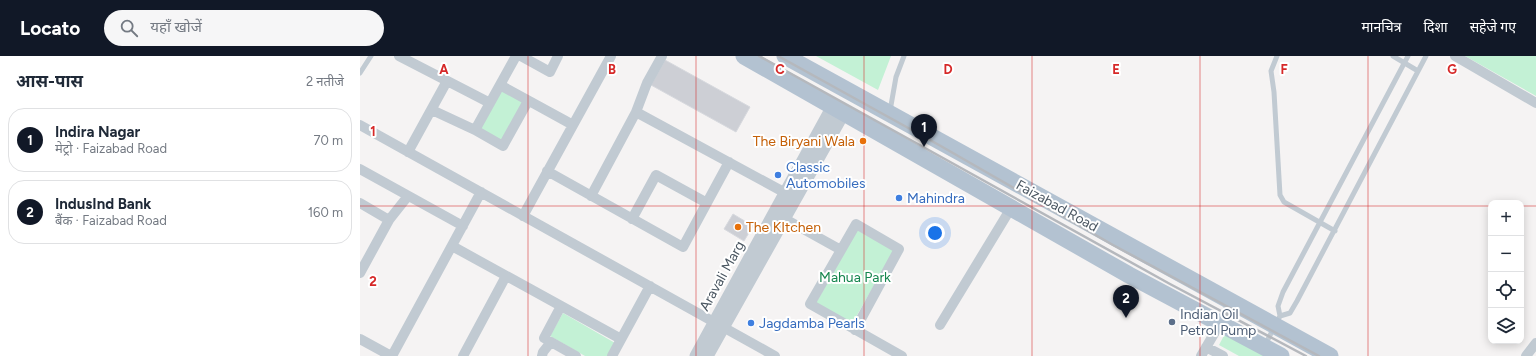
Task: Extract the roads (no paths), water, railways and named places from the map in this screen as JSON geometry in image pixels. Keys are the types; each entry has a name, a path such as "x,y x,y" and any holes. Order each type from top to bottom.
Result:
{"main road":[{"name":"Faizabad Road","path":"744,56 1129,276 1281,356"},
{"name":"Faizabad Road","path":"785,56 1232,303 1277,321 1330,356"}],"street":[{"path":"399,56 490,103"},
{"path":"475,130 516,56"},
{"path":"521,56 550,72 558,56"},
{"path":"523,216 611,56"},
{"path":"591,196 636,112 647,83 662,56"},
{"path":"1455,56 1536,103"},
{"path":"408,152 447,81"},
{"path":"500,85 573,125"},
{"path":"432,110 475,130 503,146 528,101"},
{"name":"Aravali Marg","path":"707,356 719,325 838,109"},
{"path":"636,112 790,195"},
{"path":"362,129 481,192 775,356"},
{"path":"547,172 683,247 729,162"},
{"path":"360,169 463,226"},
{"path":"632,219 656,174 707,203"},
{"path":"360,339 392,356 481,192"},
{"path":"360,273 389,220 408,196"},
{"path":"360,203 389,220"},
{"path":"940,325 1011,208"},
{"path":"779,216 841,250"},
{"path":"855,330 899,249 856,224 810,304 855,330 902,356"},
{"path":"452,246 621,339"},
{"path":"463,356 506,276"},
{"path":"612,356 650,286"},
{"path":"1223,356 1204,352 1232,303"},
{"path":"561,306 544,338 576,356"},
{"name":"Aravali Marg","path":"696,356 719,325"},
{"path":"542,356 543,352 551,342"},
{"path":"1526,356 1536,343"}],"lane":[{"path":"360,73 371,56"},
{"path":"890,114 896,76 904,56"},
{"path":"1277,56 1271,71 1274,92 1280,194 1284,202 1335,231"},
{"path":"1393,56 1418,71"},
{"path":"1264,347 1277,321 1278,306 1282,292 1408,56"},
{"path":"1277,321 1290,313 1335,231 1426,56"}],"railway":[{"path":"759,56 1170,284 1306,356"},
{"path":"778,56 939,145 1113,245 1319,356"}],"place":[{"name":"The Biryani Wala","path":"863,141"},
{"name":"Indira Nagar","path":"924,147"},
{"name":"Classic Automobiles","path":"778,175"},
{"name":"Mahindra","path":"899,198"},
{"name":"The KItchen","path":"738,227"},
{"name":"IndusInd Bank","path":"1126,318"},
{"name":"Indian Oil Petrol Pump","path":"1172,322"},
{"name":"Jagdamba Pearls","path":"751,323"}],"park label":[{"name":"Mahua Park","path":"855,277"}]}
